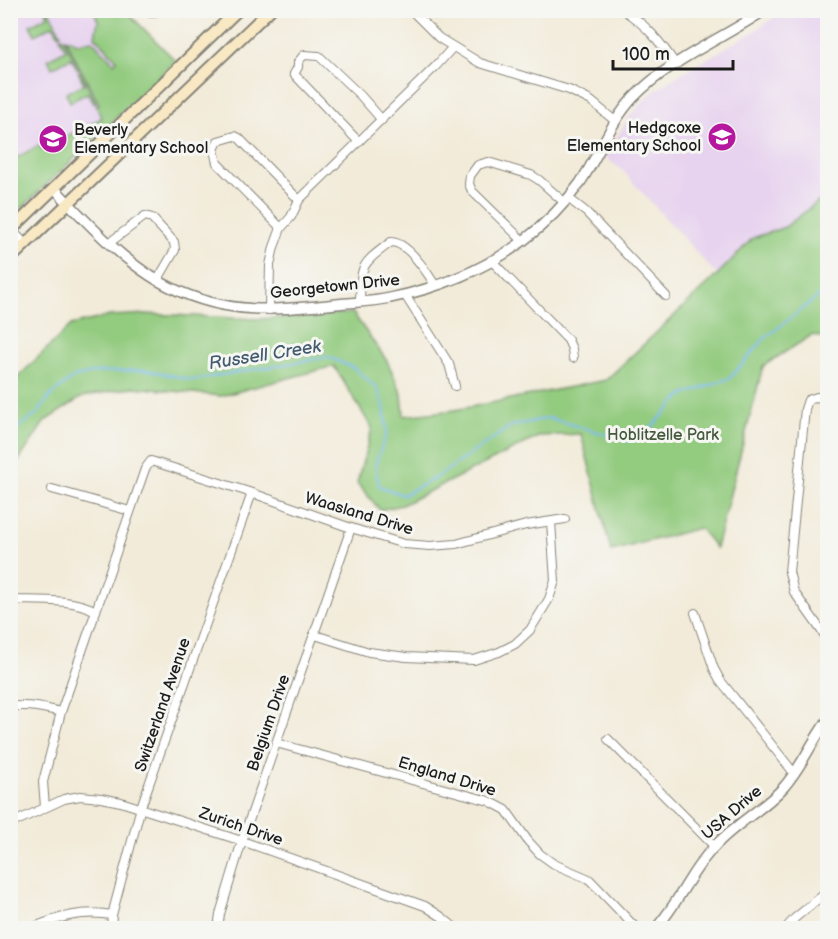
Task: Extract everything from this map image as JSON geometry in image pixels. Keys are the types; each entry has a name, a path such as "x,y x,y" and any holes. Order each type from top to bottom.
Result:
{"main road":[{"path":"11,229 238,10"},
{"path":"10,259 270,10"}],"street":[{"path":"148,10 151,13 160,10"},
{"path":"411,10 440,38 480,63 569,90 591,101 615,121"},
{"path":"623,10 636,18 653,34 676,65"},
{"name":"Georgetown Drive","path":"54,189 109,243 158,281 211,302 242,309 269,310 375,301 405,294 435,285 492,260 523,241 566,200 581,182 615,121 633,99 652,81 761,12"},
{"path":"269,310 270,265 274,247 281,228 291,216 299,200 453,47"},
{"path":"359,142 294,74 300,58 310,54 319,56 361,96 382,120"},
{"path":"281,228 217,163 214,150 218,141 235,136 239,138 299,200"},
{"path":"523,241 472,190 469,184 470,176 478,165 488,162 531,175 586,212 666,296"},
{"path":"109,243 137,221 146,216 152,218 174,242 175,250 158,281"},
{"path":"11,229 26,245"},
{"path":"360,301 362,269 369,259 391,242 405,247 435,285"},
{"path":"492,260 568,340 573,358"},
{"path":"405,294 448,364 455,386"},
{"path":"828,398 812,397 808,400 805,409 789,572 794,592 828,640"},
{"name":"Waasland Drive","path":"130,511 145,469 151,461 404,544 430,546 456,544 526,525 565,519"},
{"path":"45,807 43,782 61,712 130,511 52,489"},
{"name":"Switzerland Avenue","path":"111,928 112,915 141,807 252,493"},
{"path":"315,634 369,652 406,657 474,660 499,652 515,644 530,630 549,599 555,581 550,522"},
{"name":"Belgium Drive","path":"218,928 242,841 351,528"},
{"path":"10,600 86,605 96,611"},
{"path":"695,613 720,680 794,773"},
{"path":"10,707 20,705 43,707 61,712"},
{"name":"USA Drive","path":"656,928 668,915 714,846 733,828 760,810 783,788 828,720"},
{"path":"608,739 714,846"},
{"name":"England Drive","path":"276,743 477,797 506,810 540,854 554,864 588,879 636,928"},
{"name":"Zurich Drive","path":"10,824 56,802 80,796 141,807 425,906 455,928"},
{"path":"786,928 828,891"},
{"path":"32,928 68,915 90,912 112,915"}],"shaded area":[{"name":"Beverly Elementary School","path":"10,11 126,11 176,61 16,216 10,216"},
{"name":"Hedgcoxe Elementary School","path":"783,11 827,11 827,194 785,227 753,238 717,275 622,170 605,157 628,118 649,95 753,32"}],"green space":[{"path":"46,11 49,11 61,34 59,35 53,25 35,35 30,25 48,16"},
{"path":"94,11 126,11 176,61 19,211 11,213 11,156 13,160 39,145 42,149 102,118 96,106 99,104 65,38 78,43 92,40 114,63 117,60 95,36 98,21"},
{"path":"61,37 79,69 71,58 52,68 48,59 66,50"},
{"path":"80,71 96,103 94,104 88,93 70,102 66,93 84,84 78,72"},
{"name":"Hoblitzelle Park","path":"827,195 827,338 812,335 763,366 716,548 699,528 611,551 581,434 540,436 402,505 380,510 357,483 372,428 334,366 221,396 134,387 82,397 45,421 11,472 11,384 71,325 110,316 147,314 259,319 353,313 387,361 402,394 404,416 455,410 606,380 753,238 785,227"}],"waterway":[{"name":"Russell Creek","path":"10,435 36,415 50,396 74,377 97,372 147,370 192,380 328,357 354,368 377,388 384,406 387,432 375,465 379,486 403,495 437,477 511,426 549,418 628,441 648,431 681,396 730,378 765,338 820,295 828,293"}],"place":[{"name":"Hedgcoxe Elementary School","path":"722,137"},
{"name":"Beverly Elementary School","path":"53,139"}]}
